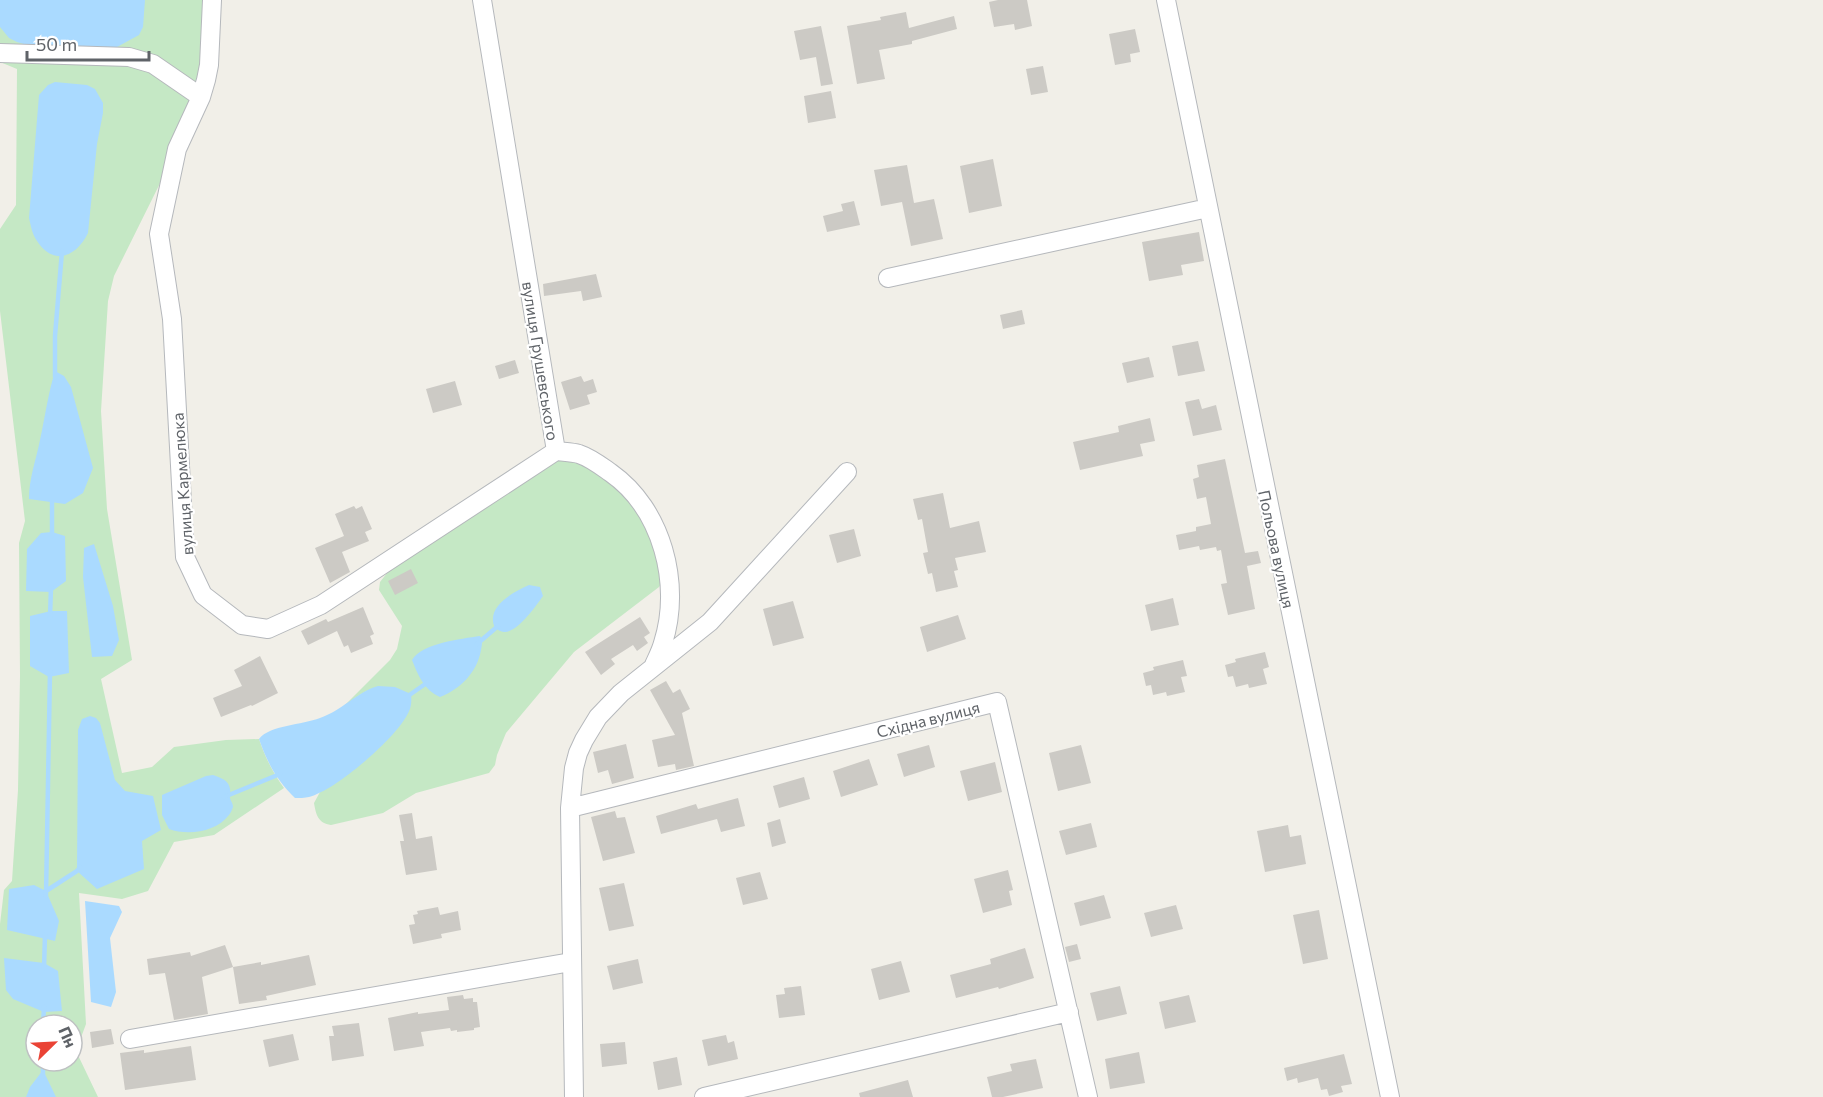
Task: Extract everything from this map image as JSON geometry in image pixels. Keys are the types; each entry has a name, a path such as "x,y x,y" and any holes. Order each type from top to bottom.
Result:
{"street":[{"name":"вулиця Кармелюка","path":"212,0 209,65 201,97 177,149 159,234 172,319 185,557 203,596 242,625 268,629 321,605 556,451"},
{"name":"вулиця Грушевського","path":"482,0 556,451 579,454 599,464 617,477 633,491 645,506 654,523 665,559 670,603 663,644 653,666"},
{"name":"Польова вулиця","path":"1166,0 1390,1097"},
{"path":"0,53 129,57 153,64 201,97"},
{"path":"888,279 1208,208"},
{"path":"574,1097 570,808 574,768 584,740 598,717 621,693 710,622 847,472"},
{"name":"Східна вулиця","path":"570,808 997,702 1088,1097"},
{"path":"130,1039 571,962"},
{"path":"704,1097 1069,1012"}],"green space":[{"path":"0,0 212,0 209,65 177,149 114,276 108,301 101,411 107,509 132,660 101,679 122,773 152,767 174,747 226,740 259,739 276,777 284,788 214,835 174,842 148,891 122,899 79,893 86,1024 84,1029 84,1013 24,1013 24,1073 84,1073 84,1068 98,1097 0,1097 0,924 4,890 12,881 18,790 19,543 25,521 0,311 0,229 16,205 17,69 0,62"},
{"path":"556,451 633,491 668,574 659,587 574,652 506,733 495,765 489,773 416,793 383,813 331,825 323,822 317,815 314,803 395,687 372,689 343,707 390,660 397,649 402,626 379,590 380,582 406,549"}],"water":[{"path":"0,0 145,0 143,27 139,35 117,47 27,45 9,38 0,27"},
{"path":"55,82 87,85 95,89 103,103 88,233 78,248 58,256 44,249 37,241 29,218 39,95 48,85"},
{"path":"55,371 64,376 71,387 93,468 83,493 65,504 29,499 31,476"},
{"path":"52,532 65,536 66,581 51,592 26,591 27,549 41,533"},
{"path":"94,544 113,606 119,640 112,656 92,657 83,577 84,548"},
{"path":"529,585 540,587 543,596 531,612 520,624 509,631 503,632 495,628 493,620 497,607 509,596"},
{"path":"51,611 67,611 69,673 49,677 30,666 30,616"},
{"path":"480,636 482,643 479,658 472,673 454,690 440,697 434,694 419,676 412,660 417,654 433,646"},
{"path":"378,686 395,687 411,694 410,709 399,727 376,751 334,785 309,797 295,798 273,771 259,739 264,734 278,728 328,715"},
{"path":"90,716 96,718 100,723 115,780 125,791 153,796 161,830 142,841 144,869 97,889 77,871 78,730 82,719"},
{"path":"213,775 228,783 233,807 229,815 217,825 201,831 185,832 169,829 162,815 162,795"},
{"path":"34,885 46,891 59,921 55,941 7,930 9,889"},
{"path":"85,901 119,906 122,912 110,938 116,992 111,1007 91,1002"},
{"path":"4,958 44,963 58,971 62,1011 44,1012 13,999 6,990"},
{"path":"41,1073 44,1073 56,1097 26,1097 30,1087"}],"building":[{"path":"1027,0 1032,26 1015,30 1014,24 994,27 989,2"},
{"path":"906,12 909,28 954,16 957,29 912,41 912,44 879,50 885,79 857,84 847,26 881,20 880,17"},
{"path":"821,26 833,84 821,86 816,57 800,60 794,31"},
{"path":"1135,29 1140,52 1130,54 1131,62 1115,65 1109,34"},
{"path":"1043,66 1048,92 1031,95 1026,69"},
{"path":"831,91 836,118 808,123 804,96"},
{"path":"993,159 1002,206 969,213 960,166"},
{"path":"907,165 914,203 934,199 943,239 911,246 902,202 881,206 874,170"},
{"path":"854,201 860,225 827,232 823,216 843,211 841,204"},
{"path":"1199,232 1204,261 1181,265 1183,275 1149,281 1142,242"},
{"path":"596,274 602,297 583,301 581,291 544,296 543,284"},
{"path":"1022,310 1025,324 1003,329 1000,315"},
{"path":"1198,341 1205,371 1178,376 1172,346"},
{"path":"1149,357 1154,377 1127,383 1122,363"},
{"path":"515,360 519,373 499,379 495,366"},
{"path":"581,376 584,382 593,379 597,392 587,395 590,404 570,410 561,382"},
{"path":"455,381 462,405 433,413 426,389"},
{"path":"1199,399 1202,409 1216,405 1222,430 1193,436 1185,402"},
{"path":"1150,418 1155,441 1140,444 1143,456 1080,470 1073,442 1119,432 1118,426"},
{"path":"1225,459 1245,553 1258,551 1261,563 1247,566 1255,609 1228,615 1221,584 1227,583 1221,550 1217,551 1216,547 1200,550 1199,546 1179,550 1176,535 1196,531 1196,527 1211,524 1206,497 1197,499 1193,479 1199,477 1197,465"},
{"path":"943,493 950,528 979,521 986,552 955,558 958,570 954,571 958,587 936,592 932,573 928,574 923,553 928,552 922,519 918,520 913,499"},
{"path":"354,506 356,509 362,506 372,529 365,532 369,541 342,552 350,572 330,583 315,548 344,536 335,514"},
{"path":"854,529 861,556 837,563 829,535"},
{"path":"411,569 418,583 395,595 388,581"},
{"path":"1173,598 1179,625 1151,631 1145,605"},
{"path":"793,601 804,638 773,646 763,609"},
{"path":"363,607 374,634 370,636 373,644 351,653 348,645 344,647 337,631 308,645 301,631 326,619 328,622"},
{"path":"958,615 966,639 927,652 920,627"},
{"path":"640,617 650,633 644,637 648,643 637,651 633,645 611,659 615,664 601,675 585,652"},
{"path":"1265,652 1269,667 1263,669 1267,684 1249,688 1248,684 1236,687 1233,676 1228,677 1225,665 1236,662 1235,659"},
{"path":"260,656 278,693 252,706 221,717 213,698 242,686 234,670"},
{"path":"1183,660 1187,676 1181,677 1185,692 1167,696 1166,692 1153,695 1151,685 1146,686 1143,673 1154,670 1153,667"},
{"path":"666,681 673,693 680,689 690,709 682,713 694,766 676,770 675,764 658,767 652,740 675,735 650,690"},
{"path":"626,744 634,778 612,784 608,770 598,773 593,752"},
{"path":"929,745 935,767 904,777 897,754"},
{"path":"1081,745 1091,783 1058,791 1049,753"},
{"path":"869,759 878,785 841,797 833,771"},
{"path":"995,762 1002,792 968,801 960,771"},
{"path":"804,777 810,799 779,808 773,786"},
{"path":"738,798 745,826 721,832 717,819 661,834 656,816 696,804 698,809"},
{"path":"615,811 617,818 625,817 635,853 603,861 591,817"},
{"path":"412,813 416,839 432,836 437,870 406,875 400,841 404,841 399,815"},
{"path":"780,819 786,843 772,847 767,823"},
{"path":"1091,823 1097,847 1066,855 1059,831"},
{"path":"1288,825 1290,837 1301,835 1306,864 1265,872 1257,831"},
{"path":"1008,870 1013,890 1009,891 1012,905 983,913 974,879"},
{"path":"760,872 768,899 743,905 736,878"},
{"path":"624,883 634,926 609,931 599,888"},
{"path":"1104,895 1111,918 1080,926 1074,903"},
{"path":"1176,905 1183,929 1151,937 1144,913"},
{"path":"438,907 440,915 458,911 461,930 441,934 442,938 413,944 409,925 415,924 413,915 418,914 417,911"},
{"path":"1319,910 1328,959 1303,964 1293,915"},
{"path":"1077,944 1081,959 1069,962 1065,947"},
{"path":"225,945 233,967 202,977 208,1014 174,1020 165,973 149,975 147,959 190,952 191,956"},
{"path":"1025,948 1034,978 999,989 998,987 956,998 950,975 991,964 990,959"},
{"path":"309,955 316,985 266,996 267,1000 239,1004 233,967 261,962 261,965"},
{"path":"638,959 643,983 613,990 607,966"},
{"path":"901,961 910,992 879,1000 871,969"},
{"path":"801,986 805,1015 779,1018 776,995 785,994 784,988"},
{"path":"1120,986 1127,1014 1097,1021 1090,993"},
{"path":"463,995 464,999 473,998 473,1002 477,1002 480,1027 457,1032 457,1030 451,1031 450,1028 421,1032 424,1046 394,1051 388,1018 418,1012 418,1014 449,1010 447,997"},
{"path":"1189,995 1196,1022 1165,1029 1159,1002"},
{"path":"359,1023 364,1056 332,1061 329,1036 334,1036 332,1026"},
{"path":"111,1029 114,1044 92,1048 90,1032"},
{"path":"293,1034 299,1060 269,1067 263,1040"},
{"path":"726,1035 728,1043 734,1041 738,1059 708,1066 702,1040"},
{"path":"625,1042 627,1064 602,1067 600,1044"},
{"path":"191,1046 196,1080 125,1090 120,1053 144,1050 144,1053"},
{"path":"1139,1052 1145,1083 1110,1089 1105,1059"},
{"path":"1344,1054 1352,1084 1341,1086 1343,1092 1329,1096 1327,1089 1321,1090 1318,1078 1298,1083 1297,1078 1287,1081 1284,1068"},
{"path":"677,1057 682,1085 658,1090 653,1062"},
{"path":"1036,1059 1043,1088 1003,1097 992,1097 987,1077 1012,1071 1010,1064"},
{"path":"908,1080 913,1097 860,1097 859,1093"}],"waterway":[{"path":"55,377 55,336 62,251"},
{"path":"52,500 52,536"},
{"path":"50,617 51,587"},
{"path":"477,644 498,626"},
{"path":"46,896 50,671"},
{"path":"408,696 428,682"},
{"path":"224,797 280,774"},
{"path":"46,891 80,867"},
{"path":"44,968 45,935"},
{"path":"44,1007 44,1013"}]}
